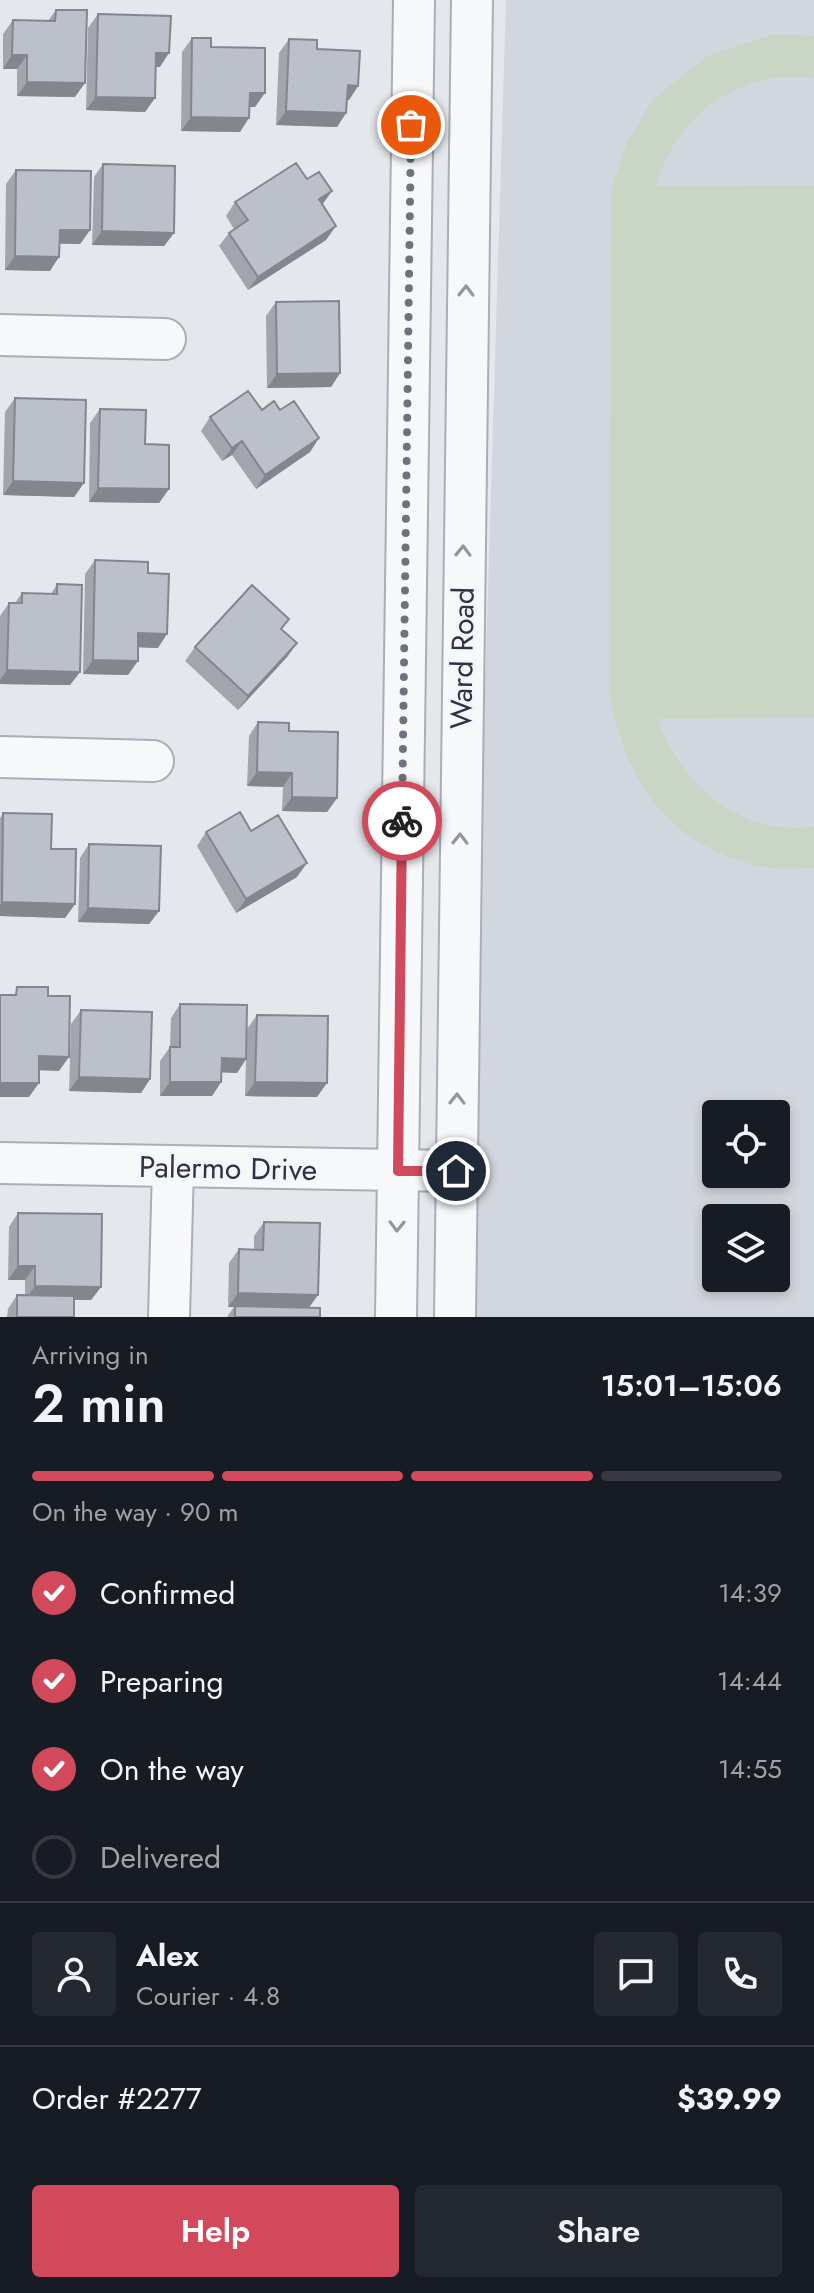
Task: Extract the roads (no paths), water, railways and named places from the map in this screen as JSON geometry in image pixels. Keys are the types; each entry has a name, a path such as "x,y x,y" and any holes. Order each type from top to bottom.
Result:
{"street":[{"name":"Ward Road","path":"396,1317 414,0"},
{"name":"Ward Road","path":"455,1317 472,0"},
{"path":"0,335 165,339"},
{"path":"0,757 153,761"},
{"name":"Palermo Drive","path":"0,1163 456,1171"},
{"path":"169,1317 173,1167"}]}
